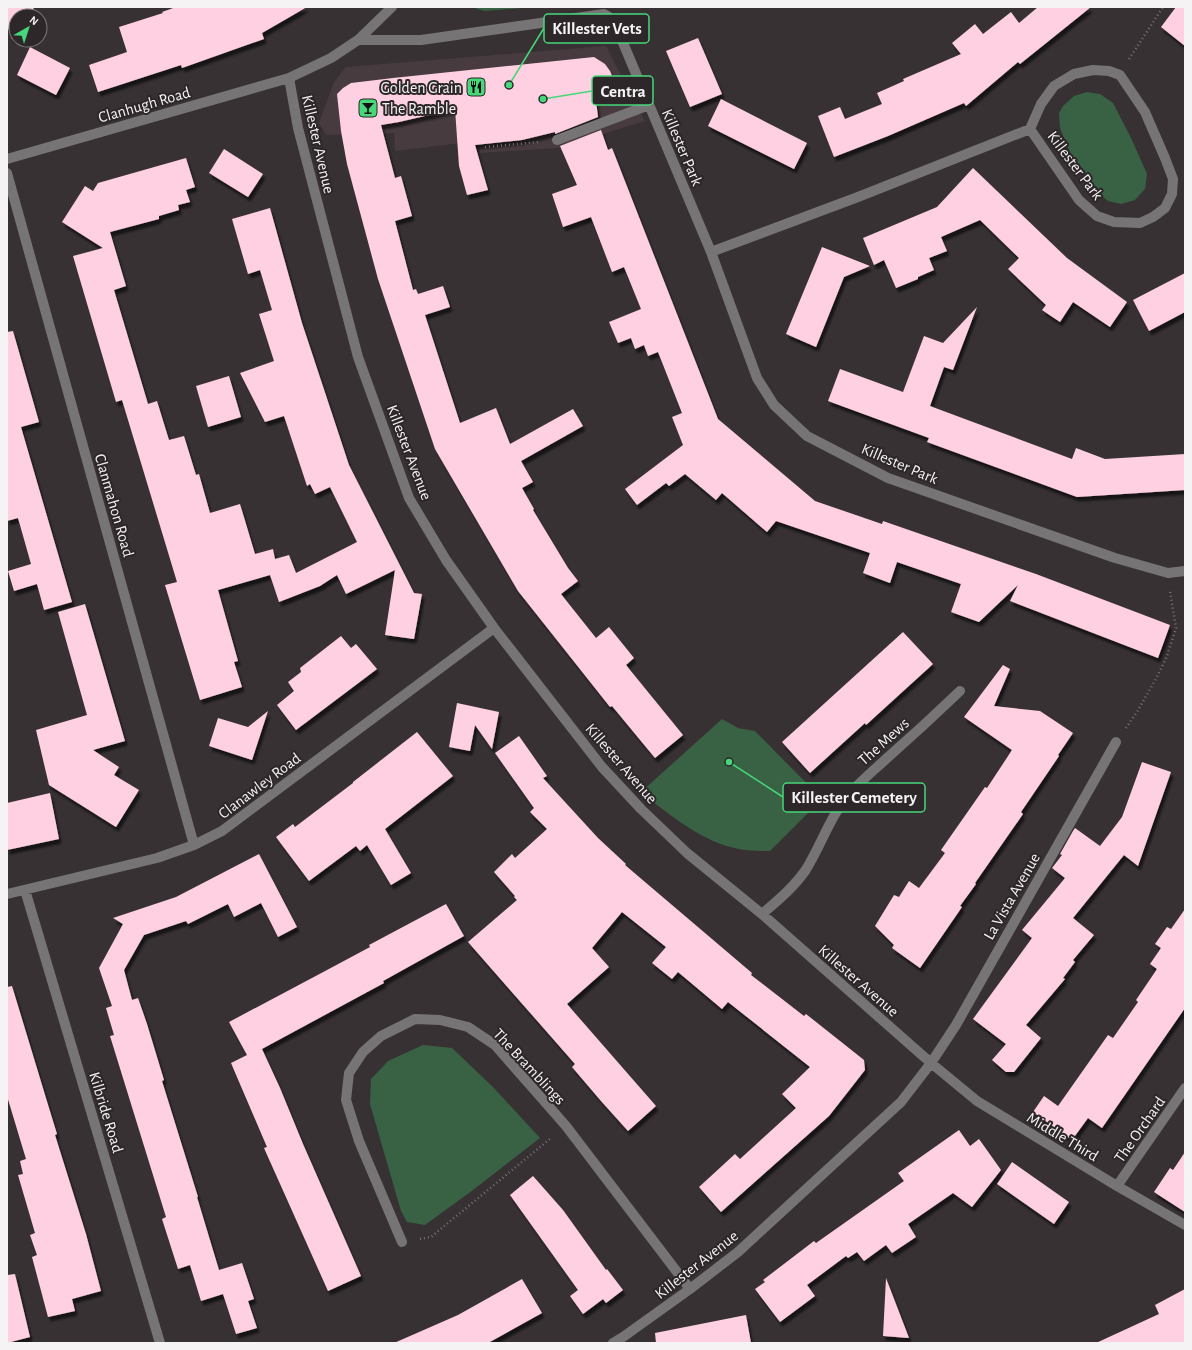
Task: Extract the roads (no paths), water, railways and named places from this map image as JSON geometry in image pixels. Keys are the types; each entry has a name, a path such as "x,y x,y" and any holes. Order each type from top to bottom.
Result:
{"street":[{"name":"Killester Avenue","path":"392,7 358,40 331,58 289,78 298,128 358,357 409,498 446,560 494,628 602,766 641,809 687,853 762,914 931,1064 902,1102 738,1252 690,1289 613,1343"},
{"path":"358,40 421,40 605,11"},
{"name":"Killester Park","path":"605,11 613,20 711,252 757,378 774,405 807,436 888,478 1115,558 1168,573 1185,571"},
{"name":"Killester Park","path":"711,252 858,198 1030,129 1041,104 1054,86 1074,74 1093,70 1120,75 1145,112 1173,179 1172,194 1165,208 1153,217 1140,223 1114,222 1097,216 1079,200 1030,129"},
{"name":"Clanhugh Road","path":"7,159 289,78"},
{"path":"623,97 642,88"},
{"path":"557,140 649,105"},
{"name":"Clanmahon Road","path":"7,173 194,845"},
{"name":"Clanawley Road","path":"7,894 157,858 194,845 222,831 494,628"},
{"name":"The Mews","path":"762,914 790,890 805,872 833,816 845,798 865,777 886,760 960,691"},
{"name":"La Vista Avenue","path":"931,1064 956,1024 1116,742"},
{"name":"Kilbride Road","path":"25,890 160,1343"},
{"name":"The Bramblings","path":"402,1242 359,1141 346,1100 349,1073 363,1052 381,1036 415,1019 440,1020 468,1026 495,1045 566,1126 690,1289"},
{"name":"Middle Third","path":"931,1064 977,1101 1117,1186 1185,1224"},
{"name":"The Orchard","path":"1117,1186 1185,1088"}],"place":[{"name":"Killester Vets","path":"509,85"},
{"name":"Golden Grain","path":"476,87"},
{"name":"Centra","path":"543,99"},
{"name":"The Ramble","path":"368,108"},
{"name":"Killester Cemetery","path":"729,762"}]}
